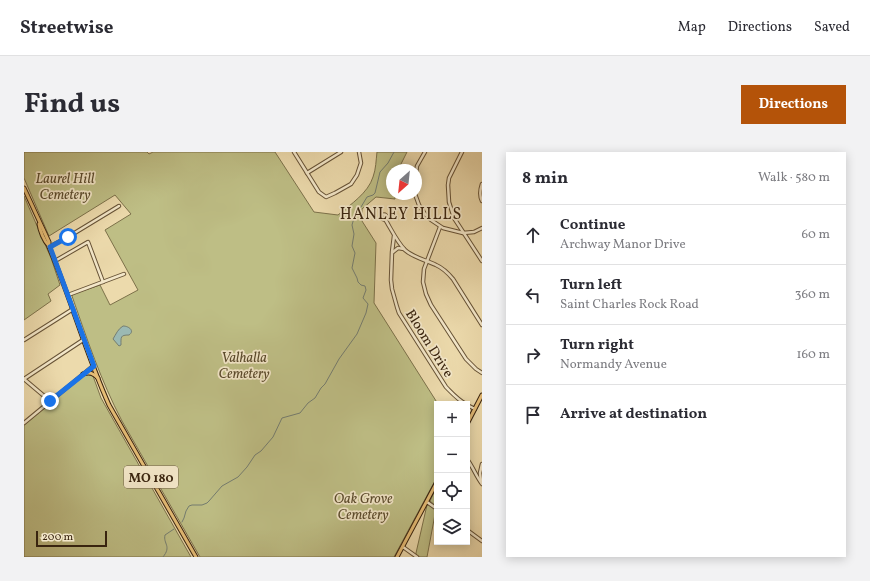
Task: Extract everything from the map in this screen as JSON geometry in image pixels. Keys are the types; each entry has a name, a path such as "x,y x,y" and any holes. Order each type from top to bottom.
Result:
{"main road":[{"name":"MO 180","path":"24,188 39,222 46,244 50,247 98,378 115,416 196,557"},
{"path":"84,374 93,373 98,378"},
{"path":"470,418 482,395"},
{"path":"397,557 434,488"}],"street":[{"path":"294,152 319,192 326,197 350,184 361,163 359,152"},
{"path":"308,173 341,152"},
{"path":"418,164 425,152"},
{"path":"462,152 452,171 448,185 450,202 454,218 482,261"},
{"path":"482,184 480,192 482,201"},
{"path":"417,200 425,214 445,230 463,233 474,232 482,228"},
{"path":"50,247 119,206"},
{"path":"385,219 394,236 404,249 426,262 439,266 450,276 482,324"},
{"path":"440,227 424,269 423,282 427,298 466,359 482,374"},
{"name":"Bloom Drive","path":"394,236 391,284 396,308 446,387 461,401"},
{"path":"55,261 88,242 103,282"},
{"path":"392,252 398,248 404,249"},
{"path":"68,295 124,274"},
{"path":"24,340 73,309"},
{"path":"50,401 24,379 84,339"},
{"path":"24,423 94,366"},
{"name":"Bloom Drive","path":"470,406 475,409"},
{"path":"470,464 482,483"},
{"path":"472,466 476,467 482,464"},
{"path":"482,464 480,473 482,483"},
{"path":"427,502 434,507"},
{"path":"470,532 482,541"},
{"path":"403,547 417,557"}],"green space":[{"name":"Valhalla Cemetery","path":"24,152 147,152 149,154 153,152 275,152 314,212 338,215 358,198 371,183 375,171 377,152 407,152 401,164 386,164 386,198 376,197 362,209 362,221 376,243 374,303 436,401 434,401 434,483 394,557 200,557 114,406 95,360 72,296 73,294 100,285 110,305 138,290 105,230 131,214 115,195 49,236 24,178"},
{"path":"24,196 51,258 60,285 48,294 51,301 24,320"},
{"path":"85,374 93,376 101,398 191,557 24,557 24,425"},
{"path":"434,492 434,504 430,501"},
{"path":"427,505 430,505 434,508 434,520 427,557 419,557 416,553"}],"water":[{"path":"123,326 129,328 131,333 122,337 121,345 119,346 113,339 118,330"}],"waterway":[{"path":"182,522 189,506 207,503 222,486 238,477 255,455 261,451 273,437 282,418 300,413 308,403 315,398 339,359 357,334 366,313 368,304 363,298 366,290 365,286 358,282 352,268 355,253 352,246 354,234 352,225 356,212 367,197 375,193 380,172 388,163 394,152"},
{"path":"163,557 167,550 165,535 174,529"}],"district":[{"name":"HANLEY HILLS","path":"401,213"}],"route":[{"path":"50,401 94,366 50,247 68,237"}],"park label":[{"name":"Laurel Hill Cemetery","path":"65,186"},
{"name":"Oak Grove Cemetery","path":"363,506"}]}
